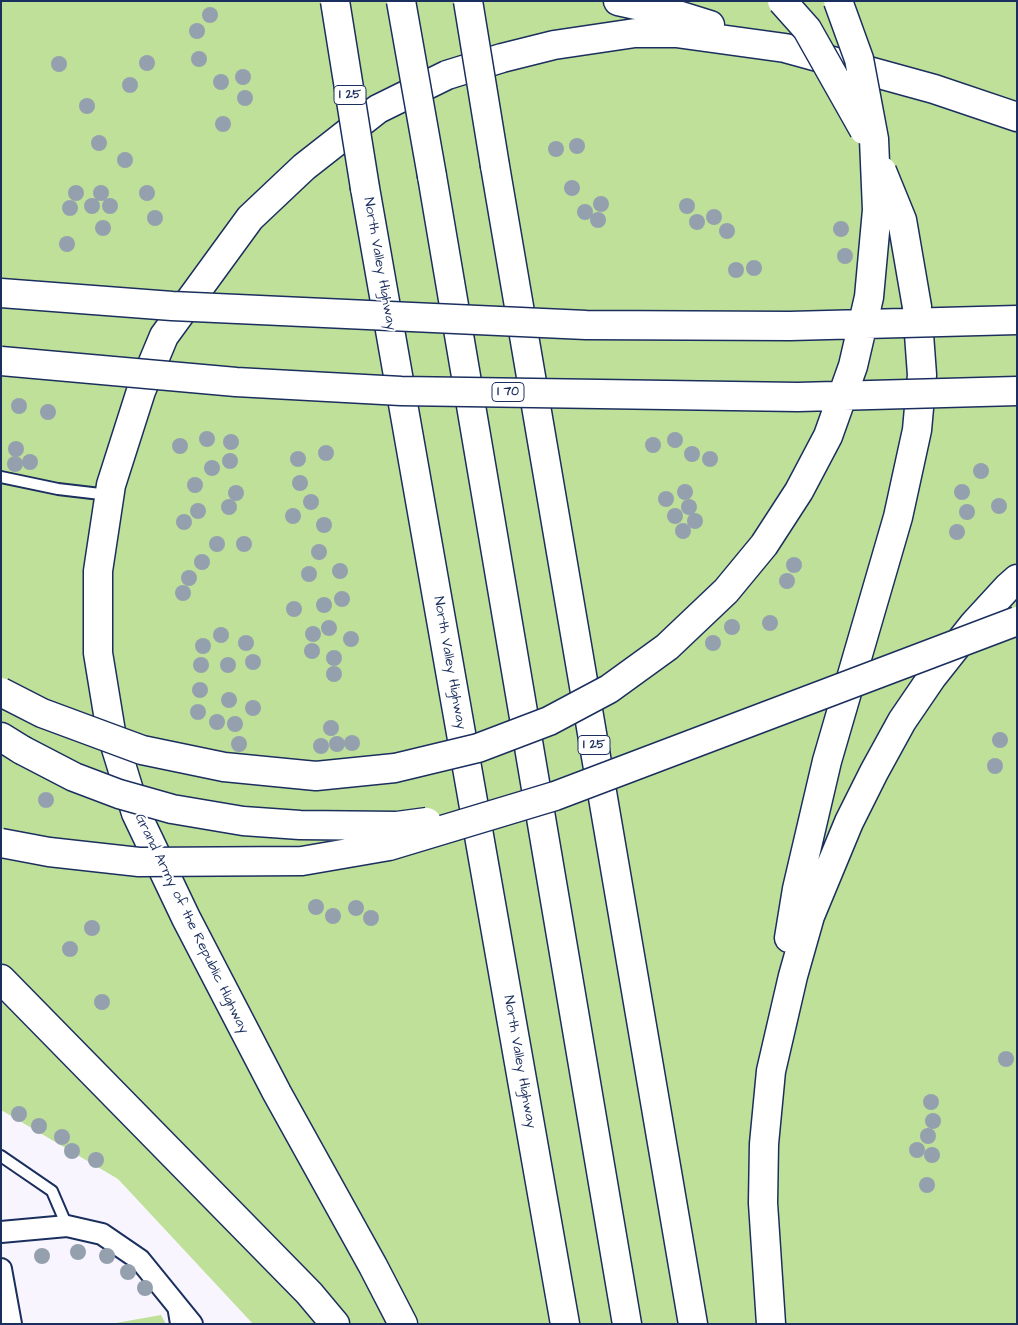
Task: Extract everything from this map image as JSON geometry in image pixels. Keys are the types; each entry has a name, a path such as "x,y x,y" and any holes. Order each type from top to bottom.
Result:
{"highway":[{"name":"North Valley Highway","path":"335,1 365,188 565,1324"},
{"path":"401,1 627,1324"},
{"name":"I 25","path":"468,1 693,1324"},
{"path":"618,1 668,12 786,48"},
{"path":"771,1324 763,1202 764,1144 771,1071 797,889 827,762 898,517 918,430 922,375 917,307 902,220 868,135 807,28 782,1"},
{"path":"1,692 42,713 142,750 224,768 316,776 395,768 478,748 548,721 608,689 667,647 726,591 764,545 799,491 828,436 853,366 869,297 877,210 874,139 859,59 838,1"},
{"name":"Grand Army of the Republic Highway","path":"403,1324 368,1257 276,1093 186,918 136,813 111,732 98,654 98,571 111,485 141,391 164,336 250,218 304,168 378,109 447,75 554,45 635,33 676,33 786,48 934,89 1017,117"},
{"path":"1,294 172,306 586,325 790,326 1017,320"},
{"name":"I 70","path":"1,361 236,382 401,391 798,396 1017,391"},
{"path":"771,1071 793,976 810,916 849,822 902,722 932,677 974,624 1017,579"},
{"path":"1,843 49,852 139,862 302,861 390,846 555,796 1017,621"},
{"path":"12,743 74,777 119,794 172,809 243,821 300,825 397,826 462,818 555,796"},
{"path":"1,979 302,1286 335,1324"}],"street":[{"path":"1,1232 67,1226 102,1234 140,1260 192,1324"},
{"path":"1,1269 11,1324"}],"lane":[{"path":"1,477 58,489 110,495"},
{"path":"1,1156 52,1191 67,1226"},
{"path":"171,1298 176,1324"}],"green space":[{"path":"1,1 1017,1 1017,1324 253,1324 118,1179 1,1110"},
{"path":"161,1315 166,1324 110,1324"}]}
